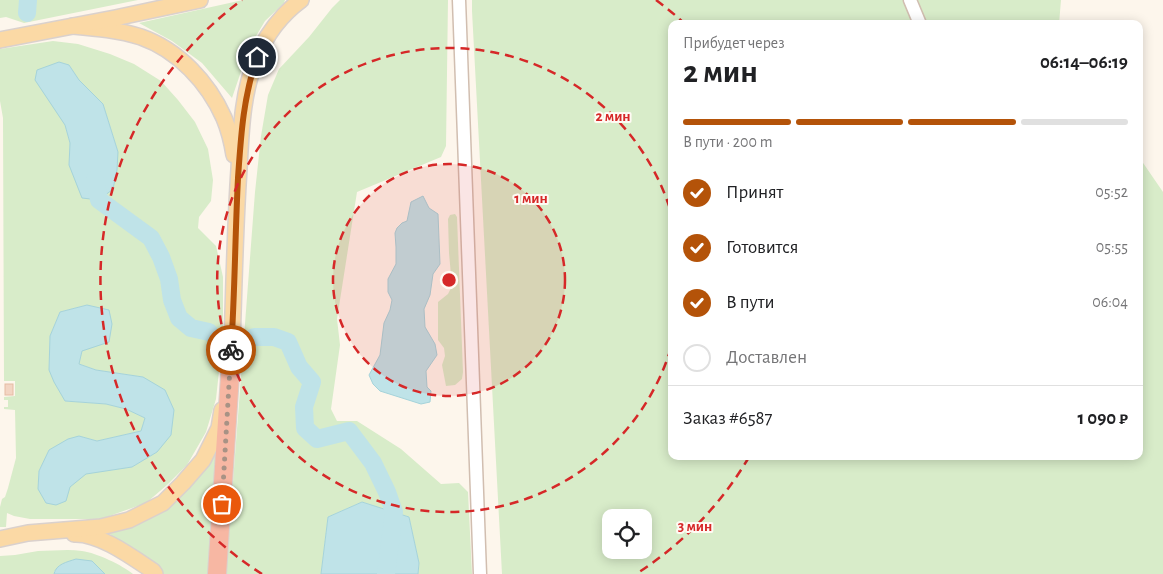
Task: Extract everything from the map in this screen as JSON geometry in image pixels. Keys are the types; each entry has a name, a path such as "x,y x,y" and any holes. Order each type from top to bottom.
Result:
{"highway":[{"path":"217,574 232,345"}],"main road":[{"path":"0,40 200,0"},
{"path":"0,539 28,533 101,526 129,520 162,503 203,460 218,428 232,345 236,204 242,123 251,74 264,42 283,16 301,0"},
{"path":"73,26 111,30 142,38 159,45 188,66 203,82 214,98 230,136 234,154 236,204"},
{"path":"0,539 78,534 101,540 126,553 155,574"}],"street":[{"path":"459,0 480,574"},
{"path":"910,0 918,20"}],"green space":[{"path":"0,0 138,0 24,23 6,17 0,18"},
{"path":"243,0 285,0 265,21 249,48 232,98 202,63 172,41 139,23"},
{"path":"340,0 448,0 446,146 441,157 357,192 337,319 340,345 331,409 337,421 357,421 401,449 441,484 459,483 468,492 472,574 418,574 419,563 409,517 362,502 328,517 321,574 226,574 255,192 268,95 279,69"},
{"path":"472,0 1061,0 1059,20 668,20 668,460 1143,460 1143,163 1163,192 1163,574 502,574"},
{"path":"53,41 78,44 134,64 161,81 178,100 195,122 208,149 213,180 211,201 199,217 198,228 216,246 223,277 223,334 216,399 206,432 187,465 146,503 101,519 30,519 7,513 6,527 0,527 0,507 8,488 16,458 15,410 4,409 4,407 8,407 8,400 4,400 4,397 15,396 15,381 4,381 3,118 0,101 0,49","holes":["69,65 79,80 103,104 118,152 69,165 70,143 65,125","87,305 79,364 96,370 143,377 157,452 132,467 86,473 69,487 38,489 39,471 49,450 79,436 97,441 141,431 145,418 126,409 106,404 65,401 49,370 50,336 60,312"]},
{"path":"455,214 457,217 463,372 462,379 455,385 446,386 442,365 445,356 444,348 438,340 438,302 448,294 452,286 448,219 450,215"},
{"path":"218,449 211,574 163,574 143,554 107,532 201,473"},
{"path":"71,550 88,552 109,560 133,574 54,571 54,574 0,574 0,556 38,551"}],"water":[{"path":"59,62 69,65 79,80 103,104 118,152 113,189 99,200 82,198 69,165 70,143 65,125 35,80 37,70"},
{"path":"423,196 429,208 438,214 440,264 433,274 430,295 424,309 425,327 435,344 437,355 426,371 427,387 431,391 430,402 421,404 380,391 373,384 369,375 380,355 384,323 392,300 388,292 388,279 396,264 395,233 402,223 407,221 411,202"},
{"path":"87,305 109,310 112,324 109,342 82,351 79,364 96,370 143,377 165,390 174,410 171,435 157,452 132,467 86,474 70,487 66,501 56,505 46,503 38,489 39,471 49,450 68,439 79,436 97,441 141,431 145,418 126,409 106,404 65,401 54,382 49,370 50,336 60,312"},
{"path":"362,502 409,517 419,563 418,574 321,574 328,517"},
{"path":"76,559 92,561 105,574 54,574 59,566"}],"building":[{"path":"5,384 13,384 13,395 5,395"}],"waterway":[{"path":"27,13 28,0"},
{"path":"95,179 99,200 151,238 161,257 169,279 172,300 179,318 191,328 209,332"},
{"path":"254,337 274,337 288,342 299,367 312,382 304,407 305,428 317,439 349,431 373,463 394,512 386,574"}],"way so far":[{"path":"222,504 231,350"}],"route":[{"path":"231,350 236,204 242,123 251,74 257,57"}]}
